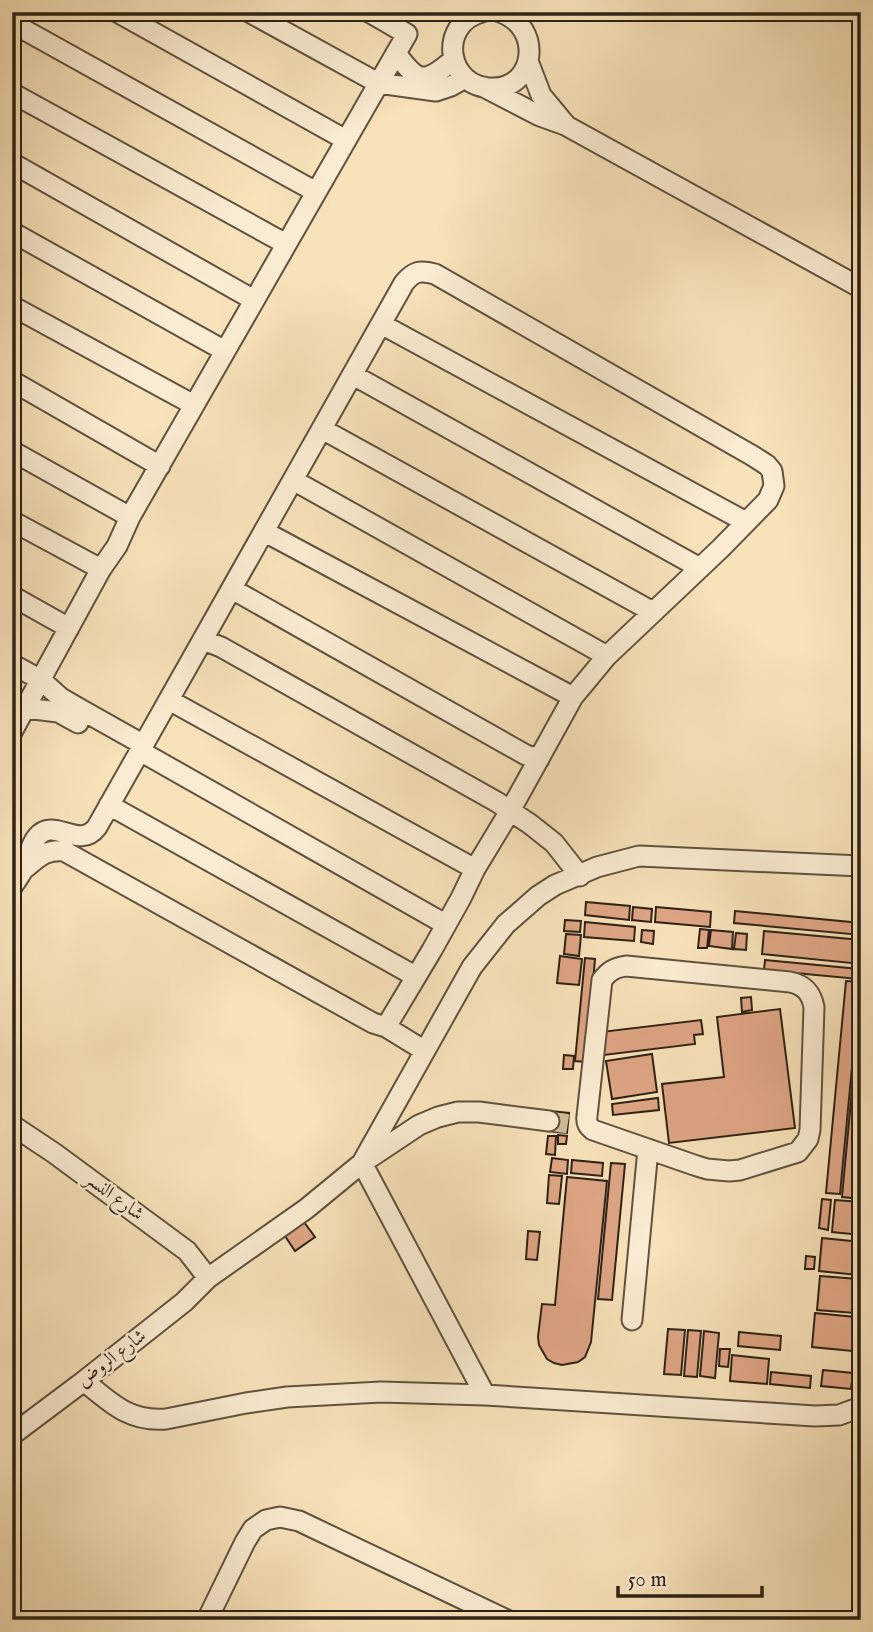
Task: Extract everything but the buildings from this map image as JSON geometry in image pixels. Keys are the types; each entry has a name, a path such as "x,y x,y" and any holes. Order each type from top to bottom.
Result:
{"street":[{"path":"117,12 346,140"},
{"path":"249,12 378,83 436,91 465,78"},
{"path":"482,12 466,20 454,38 454,59 465,78 540,116 565,125 861,288"},
{"path":"484,87 506,85 516,79 528,61 530,51 524,30 517,21 500,12"},
{"path":"12,732 130,517 407,34 376,14"},
{"path":"12,23 316,192"},
{"path":"396,53 412,74 425,78 439,72 454,59"},
{"path":"528,61 541,95 565,125"},
{"path":"12,93 286,244"},
{"path":"12,163 254,300"},
{"path":"12,232 225,351"},
{"path":"79,859 404,283 413,273 423,271 435,274 767,464 774,479 772,494 768,500 607,656 573,697 386,1027"},
{"path":"12,306 194,405"},
{"path":"381,324 746,522"},
{"path":"352,375 700,568"},
{"path":"12,381 160,466"},
{"path":"322,429 653,612"},
{"path":"12,451 130,517"},
{"path":"293,480 607,656"},
{"path":"12,520 101,569"},
{"path":"265,532 573,697"},
{"path":"232,589 514,748 539,759"},
{"path":"12,596 69,628"},
{"path":"203,640 221,647 497,802 554,843 580,876"},
{"path":"12,664 41,680 61,698 141,751 445,924"},
{"path":"169,700 475,869"},
{"path":"26,708 58,712 141,751"},
{"path":"109,805 415,976"},
{"path":"18,878 28,853 43,832 51,830 84,837 92,834"},
{"path":"18,878 42,855 52,850 64,851 425,1051"},
{"path":"485,1395 362,1164 472,967 506,924 538,896 555,885 597,867 639,856 861,866"},
{"path":"626,966 790,982 807,989 814,1007 810,1130 804,1146 790,1155 729,1171 696,1167 648,1149 593,1130 586,1122 600,990 607,972 626,966"},
{"name":"شارع الروض","path":"12,1435 184,1301 208,1278 419,1125 458,1112 479,1112 589,1126"},
{"name":"شارع النسر","path":"12,1125 187,1251 208,1278"},
{"path":"632,1320 648,1149"},
{"path":"84,1381 115,1407 134,1417 153,1420 246,1403 328,1394 381,1392 485,1395 815,1416 839,1415 861,1407"},
{"path":"207,1620 253,1529 266,1520 280,1517 299,1521 507,1620"}],"tunnel":[{"path":"549,1121 568,1124"}]}
